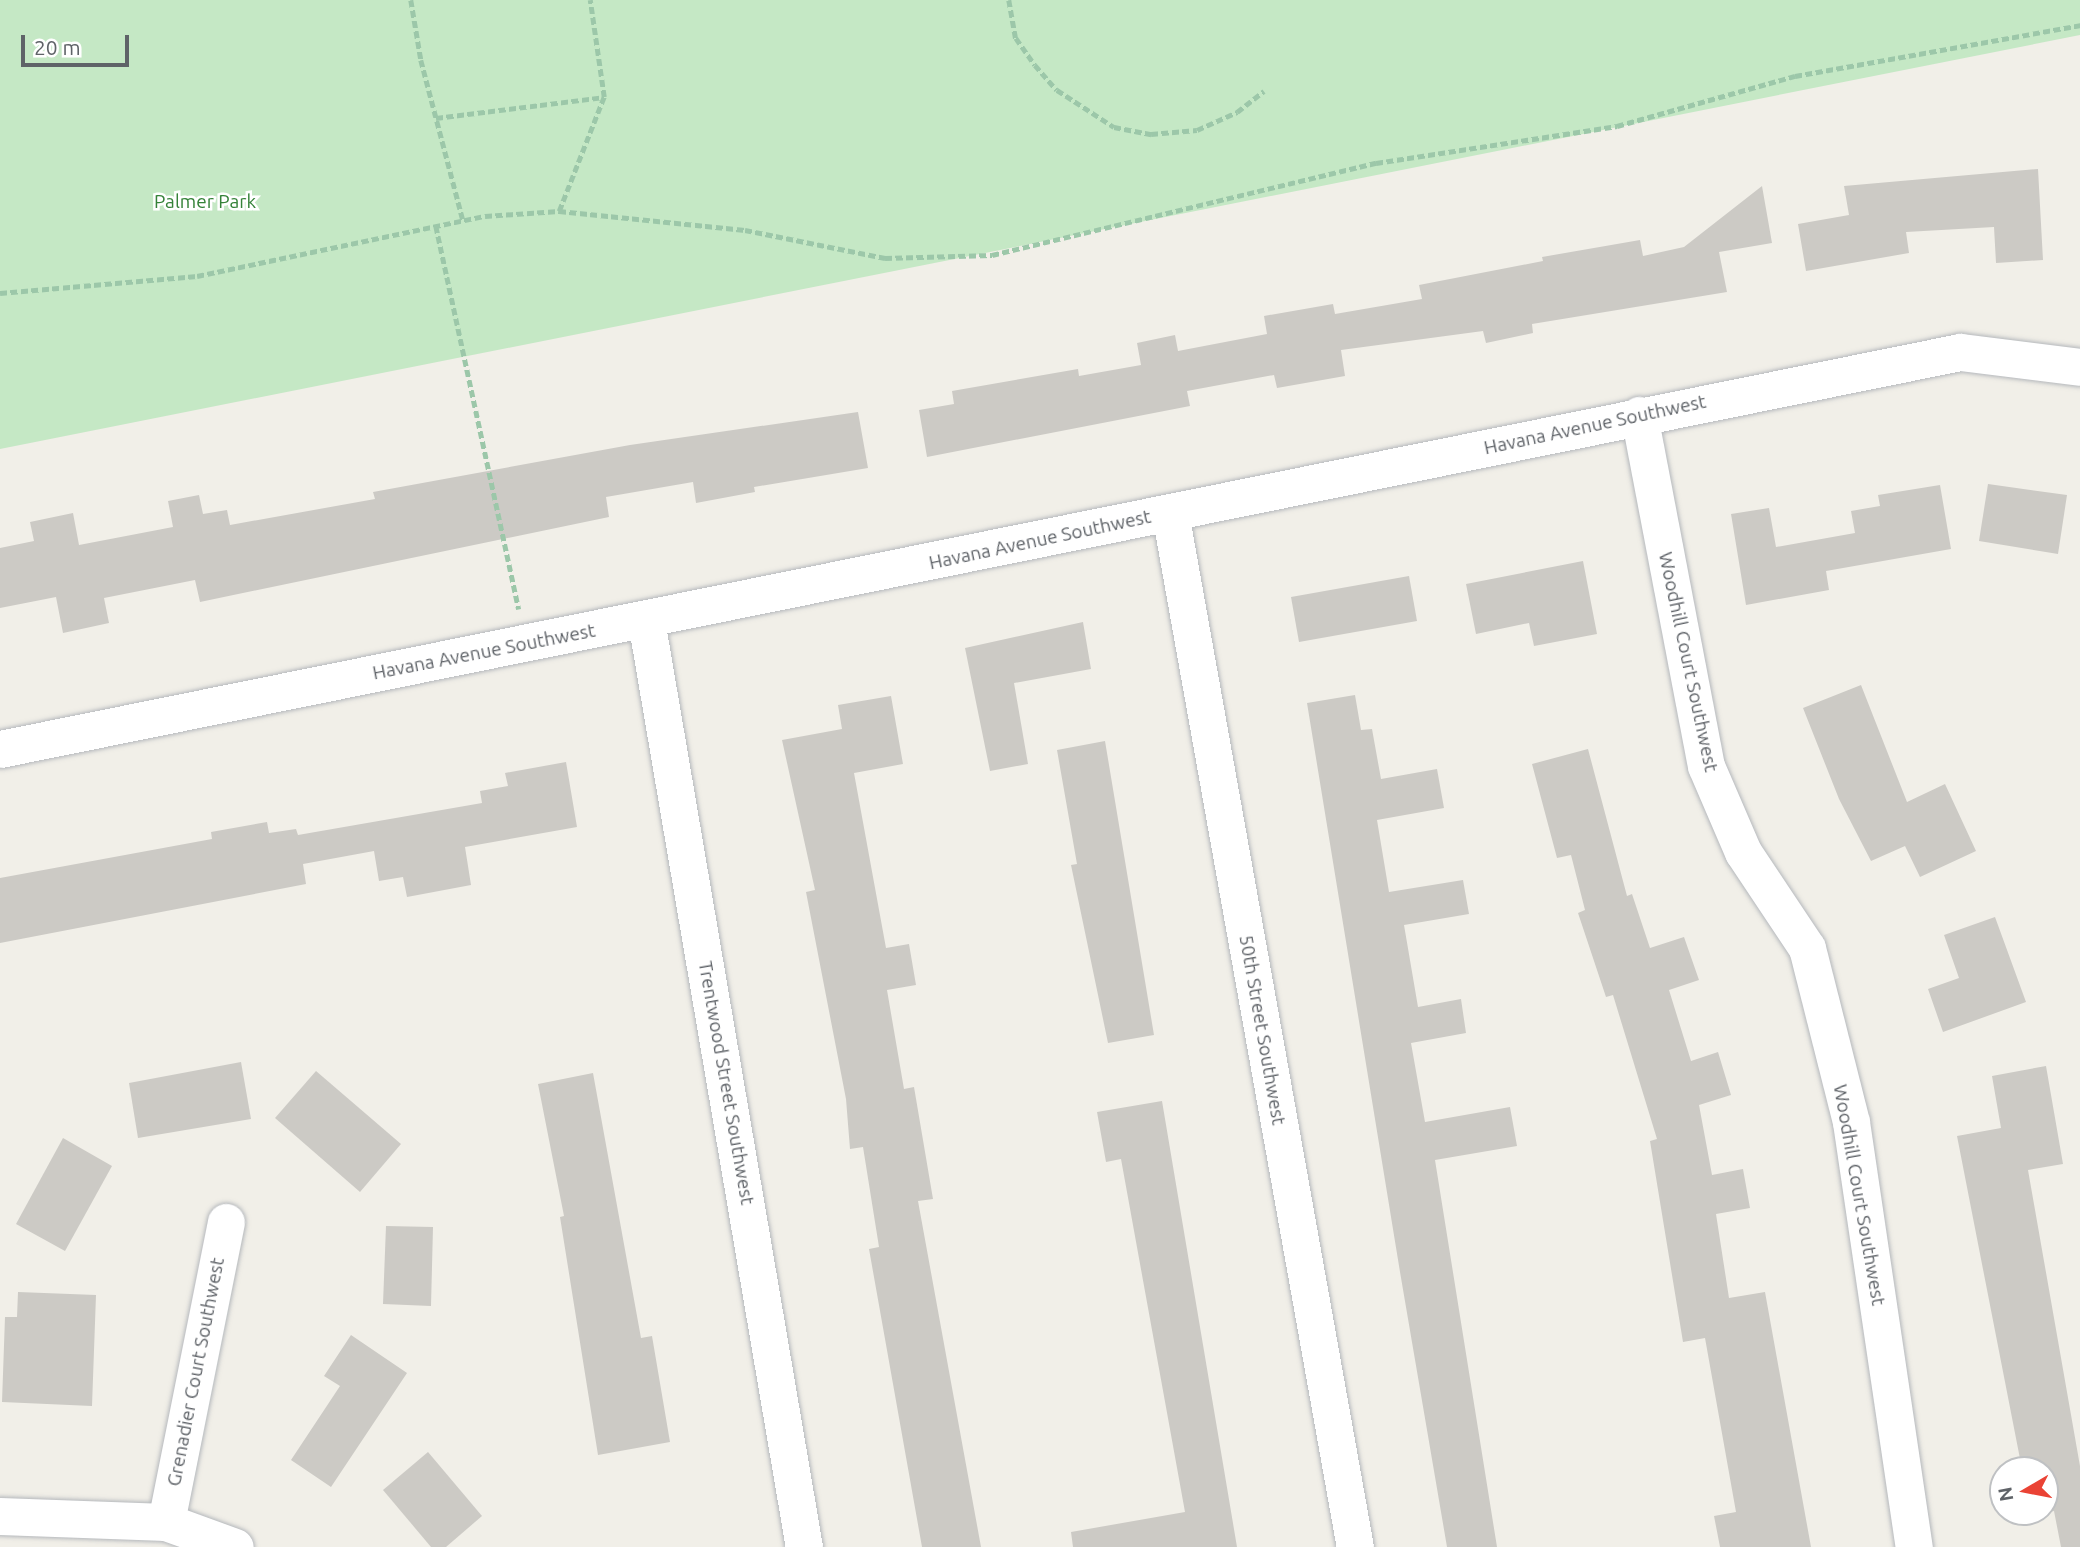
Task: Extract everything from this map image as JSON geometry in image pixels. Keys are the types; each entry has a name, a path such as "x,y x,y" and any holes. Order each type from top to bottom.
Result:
{"street":[{"name":"Havana Avenue Southwest","path":"0,749 1960,352 2080,367"},
{"name":"Woodhill Court Southwest","path":"1639,415 1706,766 1743,852 1807,948 1851,1122 1914,1547"},
{"name":"50th Street Southwest","path":"1170,513 1355,1547"},
{"name":"Trentwood Street Southwest","path":"646,620 804,1547"},
{"name":"Grenadier Court Southwest","path":"166,1522 226,1222"},
{"path":"0,1516 166,1522 235,1547"}],"path":[{"path":"411,0 436,118 463,220"},
{"path":"559,211 604,97 590,0"},
{"path":"1009,0 1016,38 1035,65 1088,114 1114,127 1151,134 1197,130 1237,112 1264,91"},
{"path":"0,293 197,276 463,220 559,211 746,230 885,258 992,255 1376,163 1616,126 1795,76 2080,25"},
{"path":"436,118 604,97"},
{"path":"436,226 526,644"}],"green space":[{"name":"Palmer Park","path":"0,0 2080,0 2080,35 0,449"}],"building":[{"path":"2038,169 2043,260 1996,263 1994,227 1906,232 1909,253 1806,271 1798,224 1849,215 1844,186"},
{"path":"1762,186 1772,243 1719,252 1727,292 1532,324 1533,333 1486,343 1483,331 1341,350 1345,376 1277,388 1274,375 1187,391 1190,406 927,457 919,410 954,404 952,391 1078,369 1079,376 1141,365 1137,343 1175,335 1178,351 1267,334 1264,316 1333,304 1335,314 1422,299 1419,285 1543,261 1542,257 1640,240 1643,256 1684,247"},
{"path":"858,412 868,468 754,487 755,492 696,503 693,482 606,497 609,517 200,602 195,580 104,598 109,623 63,633 56,597 0,608 0,548 34,541 30,522 73,513 79,545 173,527 168,501 199,495 203,514 227,510 230,525 375,499 373,492 630,445"},
{"path":"1988,484 2067,495 2058,554 1979,541"},
{"path":"1940,485 1951,549 1826,571 1829,590 1746,605 1731,514 1769,508 1776,547 1855,533 1851,511 1880,506 1878,495"},
{"path":"1583,561 1597,634 1534,646 1529,623 1476,634 1466,584"},
{"path":"1409,576 1417,621 1299,642 1291,597"},
{"path":"1083,622 1091,669 1014,683 1028,764 990,771 965,648"},
{"path":"1861,685 1907,802 1945,784 1976,851 1920,877 1905,846 1871,861 1839,799 1803,708"},
{"path":"1355,695 1361,730 1372,729 1381,779 1437,769 1444,808 1377,820 1389,892 1463,880 1469,914 1404,925 1418,1007 1461,999 1466,1033 1411,1043 1425,1122 1510,1107 1517,1146 1435,1160 1497,1547 1447,1547 1400,1272 1307,703"},
{"path":"891,696 903,764 854,773 886,948 909,944 916,985 887,990 904,1089 914,1087 933,1199 918,1201 981,1547 922,1547 869,1249 879,1247 863,1147 850,1149 846,1099 806,892 815,890 782,740 842,729 838,705"},
{"path":"1105,741 1154,1035 1108,1043 1071,865 1077,864 1057,750"},
{"path":"1588,749 1627,896 1632,894 1650,948 1684,937 1699,980 1669,990 1691,1061 1718,1052 1731,1095 1699,1105 1712,1175 1743,1169 1750,1208 1716,1214 1729,1298 1765,1292 1811,1547 1720,1547 1714,1516 1736,1512 1705,1338 1683,1342 1650,1141 1657,1139 1613,995 1606,997 1578,913 1585,910 1571,855 1557,858 1532,764"},
{"path":"566,762 577,827 465,847 471,885 407,897 403,877 379,881 374,851 303,864 306,884 0,943 0,878 212,839 211,832 267,822 269,833 296,829 298,835 482,803 480,791 508,786 505,773"},
{"path":"1995,917 2026,1002 1943,1032 1928,989 1959,978 1944,935"},
{"path":"241,1062 251,1119 138,1138 129,1083"},
{"path":"2046,1066 2063,1164 2028,1170 2080,1466 2080,1547 2061,1547 2057,1526 2059,1456 2019,1456 1957,1136 2001,1128 1992,1076"},
{"path":"316,1071 401,1144 360,1192 275,1118"},
{"path":"593,1073 641,1338 652,1336 670,1442 598,1455 560,1217 564,1216 538,1084"},
{"path":"1162,1101 1237,1547 1073,1547 1071,1532 1185,1512 1121,1159 1106,1162 1097,1112"},
{"path":"63,1138 112,1166 65,1251 16,1224"},
{"path":"386,1226 433,1227 431,1306 383,1304"},
{"path":"18,1292 96,1295 92,1406 2,1402 5,1317 17,1317"},
{"path":"351,1335 407,1373 331,1487 291,1460 340,1386 324,1376"},
{"path":"428,1452 482,1516 446,1547 431,1547 383,1490"}]}
